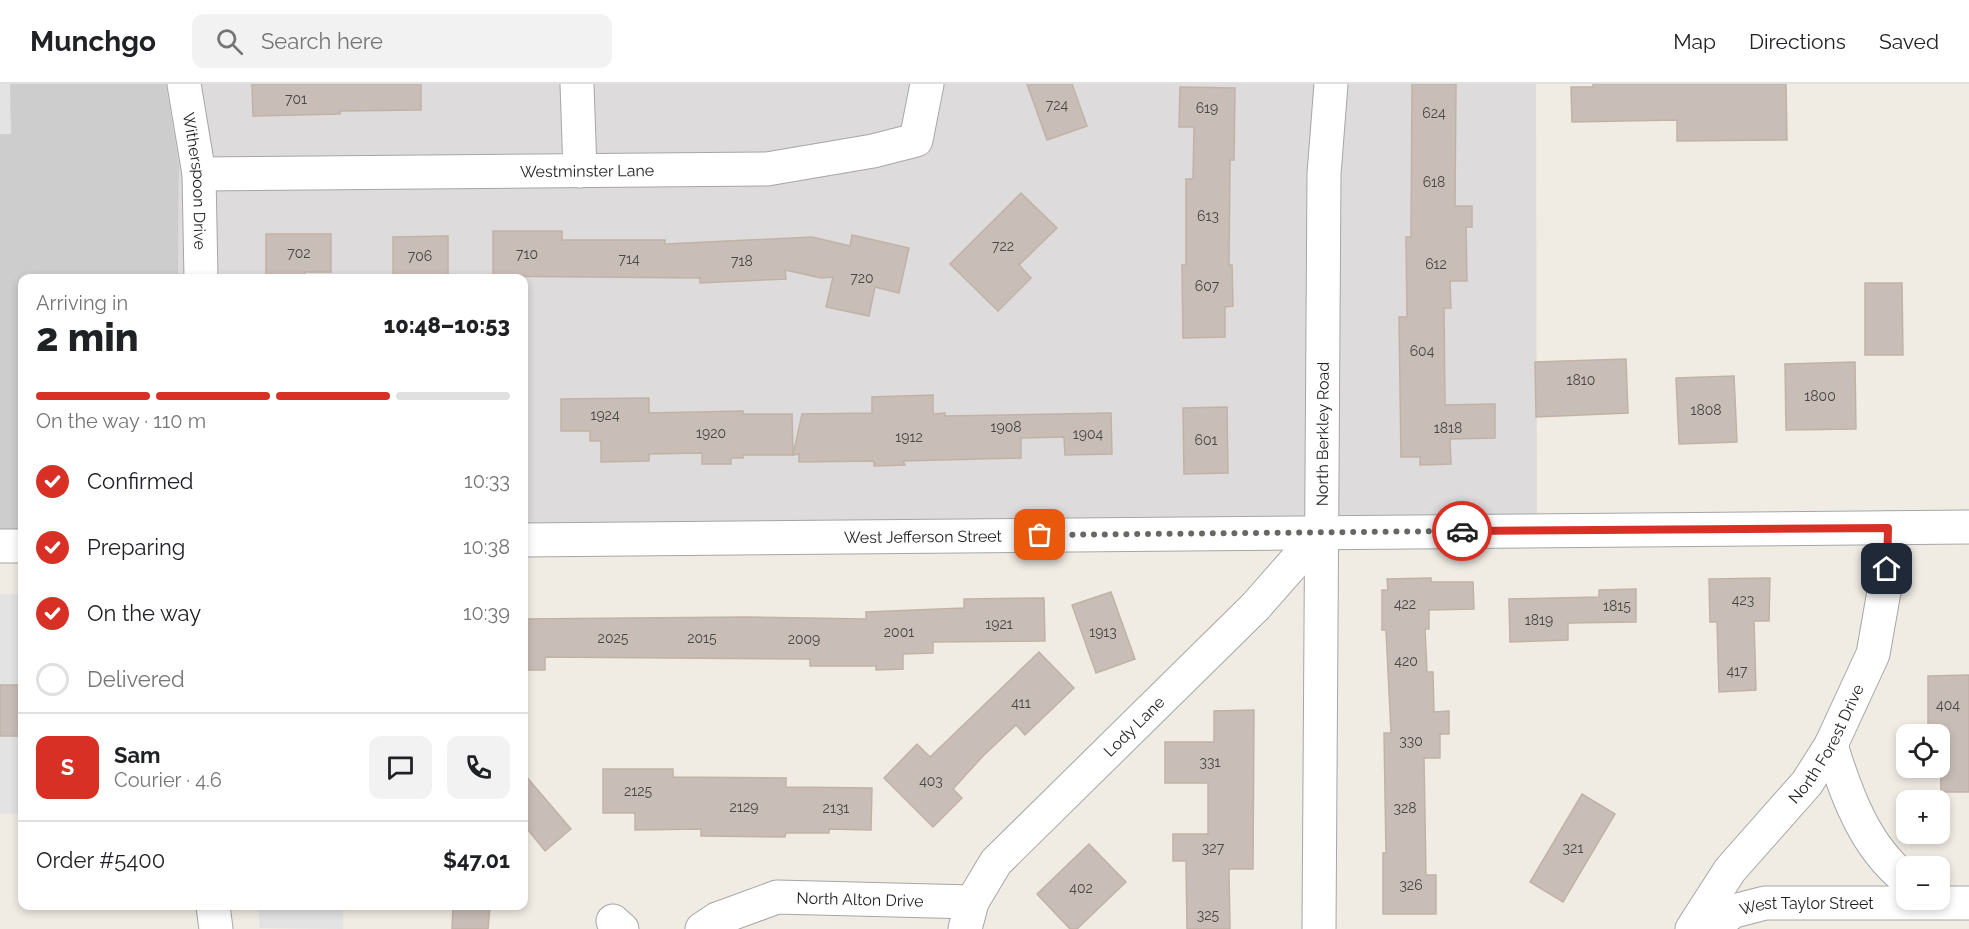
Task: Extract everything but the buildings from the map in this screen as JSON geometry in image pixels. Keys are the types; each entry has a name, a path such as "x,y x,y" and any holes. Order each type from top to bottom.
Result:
{"street":[{"name":"Witherspoon Drive","path":"184,84 199,174 201,274"},
{"path":"577,84 580,171"},
{"name":"Westminster Lane","path":"199,174 767,169 916,140 927,84"},
{"name":"North Berkley Road","path":"1319,929 1324,174 1331,84"},
{"name":"West Jefferson Street","path":"528,540 1969,527"},
{"name":"North Forest Drive","path":"1692,929 1730,870 1807,783 1831,745 1873,654 1887,569 1888,528"},
{"name":"Lody Lane","path":"968,916 996,862 1256,606 1321,532"},
{"path":"0,546 18,546"},
{"path":"1831,745 1841,780 1868,837 1889,866 1896,871"},
{"name":"North Alton Drive","path":"702,929 717,919 777,897 968,916"},
{"name":"West Taylor Street","path":"1708,929 1734,911 1765,903 1952,902"},
{"path":"214,910 216,929"}],"shaded area":[{"path":"0,84 166,84 179,163 178,274 18,274 18,546 0,546"},
{"path":"0,84 10,84 11,134 0,134"},
{"path":"166,84 1536,84 1537,531 528,540 528,274 178,274 179,163"},
{"path":"0,594 18,594 18,814 0,814"},
{"path":"259,910 343,910 343,929 259,928"}],"way so far":[{"path":"1040,535 1462,531"}],"route":[{"path":"1462,531 1888,528 1887,569"}]}
